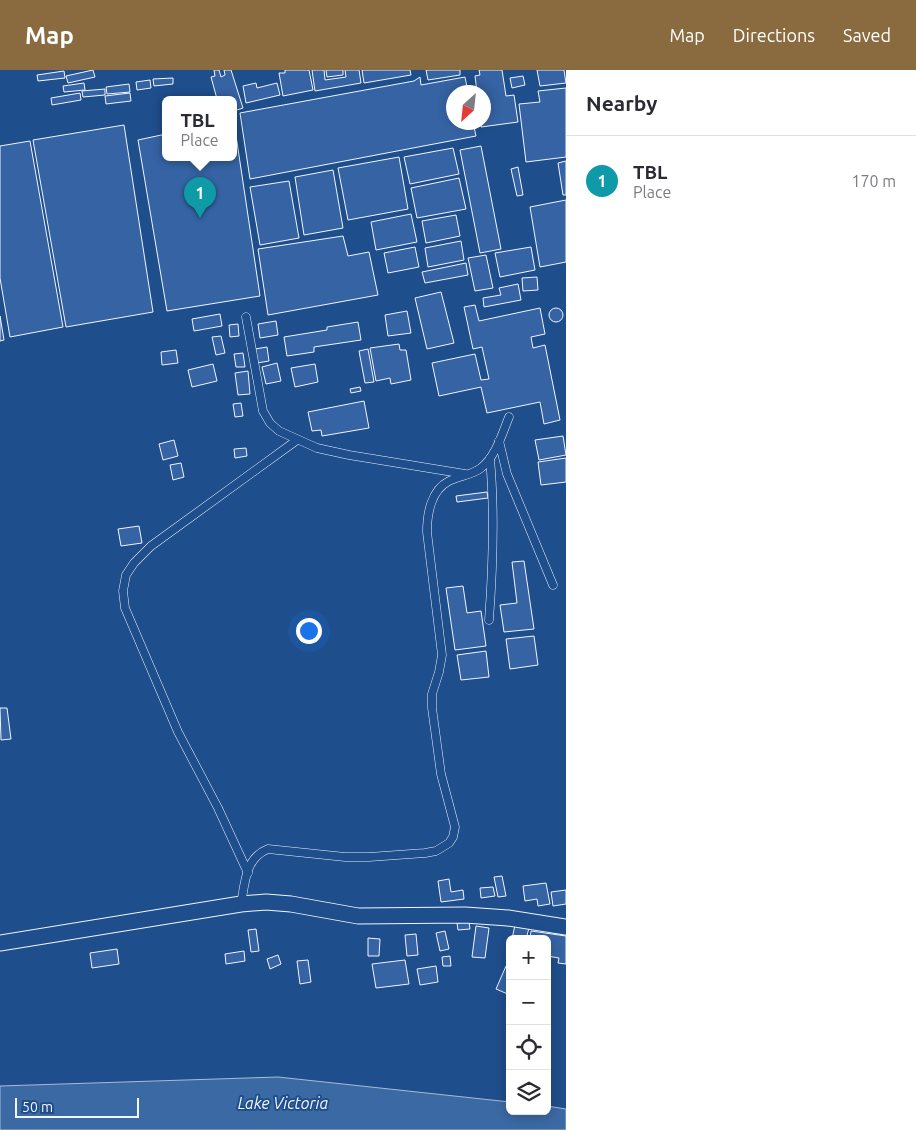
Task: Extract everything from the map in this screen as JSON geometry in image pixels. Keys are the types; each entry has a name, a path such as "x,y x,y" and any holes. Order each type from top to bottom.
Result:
{"street":[{"path":"0,943 241,904 266,902 292,904 358,916 465,915 508,918 566,926"}],"lane":[{"path":"246,317 263,412 270,423 279,431 317,448 349,456 467,474"},
{"path":"241,904 253,859 258,853 268,849 345,856 399,855 436,851 449,843 453,836 455,827 441,774 432,708 432,694 442,655 427,532 427,516 438,490 448,481 480,469 490,459 509,417"},
{"path":"248,873 218,808 178,732 125,608 122,591 126,575 134,563 151,546 297,440"},
{"path":"499,441 507,474 553,585"},
{"path":"489,620 494,521 490,459"}],"water":[{"name":"Lake Victoria","path":"278,1077 506,1102 506,1115 551,1115 551,1107 566,1109 566,1130 0,1130 0,1086"}],"building":[{"path":"93,70 95,77 68,83 66,76"},
{"path":"214,70 219,70 221,77 225,75 224,70 231,70 243,108 237,110 237,96 216,96 211,77 215,76"},
{"path":"285,70 309,70 313,90 283,96 279,73 285,73"},
{"path":"312,70 324,70 325,80 346,77 345,70 359,70 361,83 315,91"},
{"path":"326,70 343,70 343,75 327,77"},
{"path":"362,70 410,70 411,75 364,83"},
{"path":"426,70 460,70 460,75 428,80"},
{"path":"479,70 502,70 506,96 514,95 518,122 491,126 491,85 476,85 475,76 480,75"},
{"path":"537,70 564,70 566,83 540,86"},
{"path":"64,71 65,78 38,81 37,75"},
{"path":"523,76 525,85 512,88 510,78"},
{"path":"420,77 421,85 465,77 467,85 446,85 446,130 475,130 476,136 250,179 240,113 414,81"},
{"path":"173,78 173,84 154,86 153,79"},
{"path":"150,80 151,88 137,90 136,82"},
{"path":"84,83 85,90 64,92 63,86"},
{"path":"256,83 257,88 277,83 280,95 246,103 243,86"},
{"path":"129,84 130,92 107,94 106,87"},
{"path":"566,88 566,157 526,162 519,104 540,102 538,91"},
{"path":"105,89 105,95 83,97 82,91"},
{"path":"80,93 81,100 52,105 51,98"},
{"path":"130,93 131,101 106,104 105,96"},
{"path":"124,125 153,312 66,327 33,140"},
{"path":"162,135 162,161 237,161 237,142 260,296 167,311 138,140"},
{"path":"30,141 63,327 10,337 0,278 0,146"},
{"path":"481,146 501,249 480,253 460,150"},
{"path":"453,148 459,174 410,184 404,157"},
{"path":"399,157 408,209 348,220 338,168"},
{"path":"566,161 566,195 563,195 558,163"},
{"path":"518,167 523,195 517,196 511,169"},
{"path":"333,170 343,228 304,235 295,177"},
{"path":"459,178 466,209 417,218 411,188"},
{"path":"289,181 299,238 260,245 250,187"},
{"path":"566,200 566,262 540,267 530,207"},
{"path":"411,214 417,242 376,250 371,222"},
{"path":"456,215 460,236 426,243 422,221"},
{"path":"343,236 348,256 369,252 378,295 268,315 258,249"},
{"path":"461,241 464,260 428,267 425,248"},
{"path":"415,247 419,267 388,273 384,253"},
{"path":"531,247 535,270 500,277 495,253"},
{"path":"486,255 493,288 475,291 468,258"},
{"path":"466,263 468,275 425,283 422,272"},
{"path":"537,277 538,290 523,291 522,278"},
{"path":"518,284 521,300 484,307 483,298 501,295 499,288"},
{"path":"441,292 454,343 427,349 415,298"},
{"path":"475,305 479,321 540,308 545,334 531,337 533,348 545,345 560,420 544,424 540,402 487,413 481,387 439,396 432,363 475,354 481,380 489,379 482,347 473,349 464,307"},
{"path":"556,308 561,310 563,315 561,320 556,322 551,320 549,315 551,310"},
{"path":"407,311 411,333 388,336 385,315"},
{"path":"220,314 222,326 194,331 192,319"},
{"path":"0,316 4,340 0,341"},
{"path":"276,321 278,335 260,338 258,324"},
{"path":"358,322 361,340 314,347 314,352 287,356 284,337 327,330 327,327"},
{"path":"238,324 239,336 230,337 229,325"},
{"path":"221,336 225,353 216,355 212,337"},
{"path":"399,344 400,350 406,350 411,380 391,384 390,378 376,381 370,348"},
{"path":"267,347 269,361 257,363 255,349"},
{"path":"368,349 374,382 365,383 359,351"},
{"path":"176,350 178,363 162,365 161,352"},
{"path":"243,353 245,367 236,367 234,354"},
{"path":"277,363 281,381 266,384 262,367"},
{"path":"213,364 217,381 192,387 188,370"},
{"path":"315,364 318,382 295,387 291,368"},
{"path":"248,371 250,394 238,395 235,373"},
{"path":"360,387 361,391 351,393 350,389"},
{"path":"364,401 369,428 322,436 321,430 312,431 308,412"},
{"path":"241,403 243,416 235,417 233,404"},
{"path":"563,436 566,455 539,460 535,440"},
{"path":"174,440 178,456 163,460 159,444"},
{"path":"246,448 247,456 235,458 234,449"},
{"path":"566,458 566,482 541,485 538,462"},
{"path":"181,463 184,477 173,480 170,465"},
{"path":"487,492 488,498 457,502 456,496"},
{"path":"139,526 142,543 121,546 118,529"},
{"path":"524,561 534,629 504,632 500,605 517,603 512,562"},
{"path":"463,586 467,613 481,611 486,646 455,650 446,588"},
{"path":"534,636 538,665 510,669 506,639"},
{"path":"486,651 489,677 461,680 457,655"},
{"path":"0,708 7,708 11,739 1,740"},
{"path":"502,876 506,896 498,897 494,877"},
{"path":"449,879 451,892 463,890 464,899 441,902 438,881"},
{"path":"546,883 550,904 538,906 537,899 525,901 523,886"},
{"path":"493,887 495,896 481,898 480,888"},
{"path":"566,890 566,904 553,906 551,892"},
{"path":"469,922 470,929 458,930 457,923"},
{"path":"515,925 529,928 527,935 513,935"},
{"path":"476,926 489,928 485,958 472,957"},
{"path":"256,929 259,951 251,952 248,930"},
{"path":"445,931 449,949 440,951 436,933"},
{"path":"531,931 566,936 566,964 558,963 559,958 551,957 551,935 530,935"},
{"path":"416,934 418,955 407,956 405,935"},
{"path":"368,938 380,939 379,956 368,956"},
{"path":"117,949 119,964 92,968 90,953"},
{"path":"244,951 245,961 226,964 225,954"},
{"path":"278,955 281,964 270,969 267,959"},
{"path":"450,956 451,966 443,966 442,957"},
{"path":"308,960 311,982 300,984 297,961"},
{"path":"405,960 409,984 376,988 372,964"},
{"path":"436,966 438,982 420,985 417,969"},
{"path":"506,966 506,993 496,989"}],"place":[{"name":"TBL","path":"200,218"}]}
